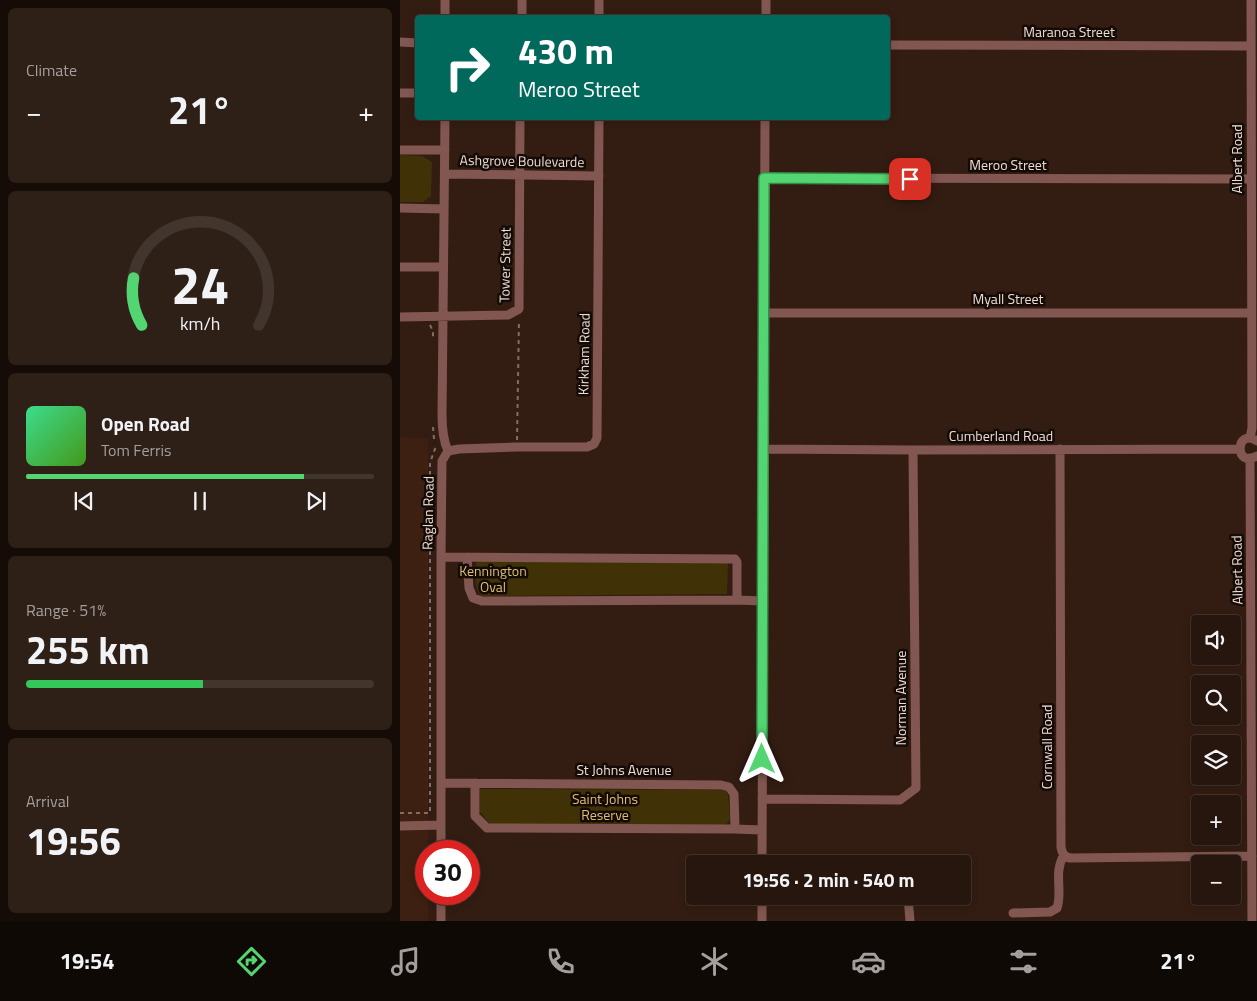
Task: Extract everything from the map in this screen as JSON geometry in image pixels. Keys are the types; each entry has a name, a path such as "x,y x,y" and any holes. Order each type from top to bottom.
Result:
{"street":[{"path":"445,0 445,15"},
{"path":"522,0 522,15"},
{"path":"599,0 599,15"},
{"path":"766,0 766,15"},
{"name":"Albert Road","path":"1251,0 1251,46 1254,83 1251,179 1254,244 1251,313 1254,354 1252,428 1254,439"},
{"path":"400,42 415,42"},
{"name":"Maranoa Street","path":"890,45 1251,46"},
{"path":"400,93 415,93"},
{"name":"Raglan Road","path":"441,840 442,461 448,451 442,431 445,120"},
{"name":"Tower Street","path":"400,317 508,315 519,309 520,120"},
{"name":"Kirkham Road","path":"448,451 517,447 588,447 594,444 596,438 599,120"},
{"path":"762,855 765,120"},
{"path":"400,150 445,150"},
{"name":"Ashgrove Boulevarde","path":"445,174 599,176"},
{"name":"Meroo Street","path":"764,178 1251,179"},
{"path":"400,208 444,209"},
{"path":"400,267 443,267"},
{"name":"Myall Street","path":"764,313 1251,313"},
{"path":"1254,439 1242,441 1240,449 1244,456 1254,457"},
{"name":"Cumberland Road","path":"763,449 1240,449"},
{"name":"Cornwall Road","path":"1013,913 1050,912 1057,908 1059,865 1064,856 1061,847 1060,449"},
{"name":"Norman Avenue","path":"762,799 900,800 916,788 913,450"},
{"name":"Albert Road","path":"1252,921 1255,904 1252,856 1254,457"},
{"path":"441,557 734,559 738,562 737,600"},
{"path":"467,557 469,588 473,598 482,601 763,601"},
{"name":"St Johns Avenue","path":"442,783 721,785 729,787 734,794 735,829"},
{"path":"475,783 475,816 487,828 762,830"},
{"path":"400,826 441,825"},
{"path":"1064,856 1069,858 1252,856"},
{"path":"441,905 441,921"},
{"path":"762,905 762,921"},
{"path":"909,905 910,921"}],"path":[{"path":"517,447 519,309"},
{"path":"426,324 432,328 433,340"},
{"path":"400,813 430,813 430,464 436,444 433,423"}],"shaded area":[{"path":"400,437 428,439 428,840 415,840 415,905 428,905 428,921 400,921"}],"green space":[{"path":"400,155 422,156 432,162 431,196 423,202 400,202"},
{"name":"Kennington Oval","path":"479,561 728,563 727,594 482,596 477,589 476,581 476,563"},
{"name":"Saint Johns Reserve","path":"480,789 721,790 726,791 728,795 730,819 726,825 490,824 480,812"}],"route":[{"path":"762,759 764,178 910,179"}]}
